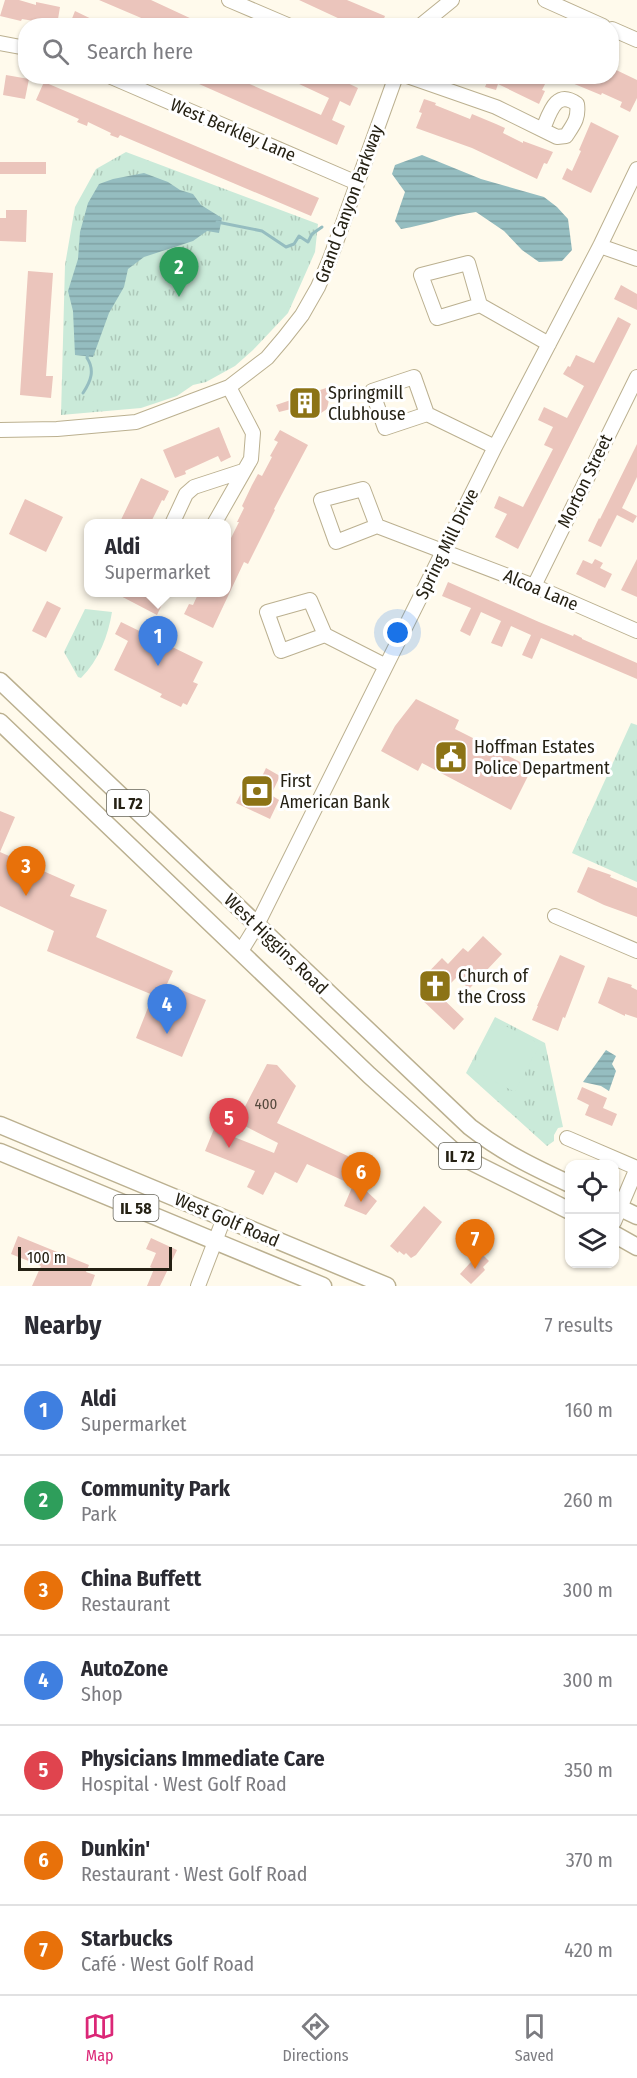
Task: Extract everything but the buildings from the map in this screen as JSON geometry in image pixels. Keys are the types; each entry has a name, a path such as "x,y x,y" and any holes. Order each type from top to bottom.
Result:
{"main road":[{"name":"West Higgins Road","path":"0,681 470,1127 516,1159 565,1182"},
{"name":"West Higgins Road","path":"0,722 369,1075 458,1155 565,1208"},
{"name":"West Golf Road","path":"0,1125 387,1286"},
{"name":"West Golf Road","path":"0,1152 323,1286"},
{"path":"619,1213 637,1216"},
{"path":"619,1236 637,1247"}],"street":[{"path":"229,0 271,18"},
{"path":"430,18 452,0"},
{"path":"545,0 585,18"},
{"path":"619,32 637,40"},
{"path":"0,43 18,46"},
{"name":"West Berkley Lane","path":"128,84 357,183"},
{"name":"Grand Canyon Parkway","path":"0,430 57,429 136,422 229,387 267,358 303,315 318,287 393,84"},
{"path":"430,84 496,107 543,129"},
{"name":"Spring Mill Drive","path":"241,951 257,925 495,447 600,246 637,169"},
{"path":"600,246 637,260"},
{"path":"480,305 437,318 421,275 468,262 480,305 549,344"},
{"name":"Morton Street","path":"534,586 637,377"},
{"path":"217,519 250,459 253,433 229,387"},
{"path":"426,414 495,447"},
{"path":"174,519 186,495 194,488 243,471"},
{"path":"363,489 377,526 336,542 321,500 363,489"},
{"name":"Alcoa Lane","path":"377,526 534,586 637,631"},
{"path":"325,635 281,651 267,612 310,600 325,635 386,666"},
{"path":"555,916 637,951"},
{"path":"567,1138 637,1168 619,1206"},
{"path":"198,1286 224,1218"}],"green space":[{"path":"126,152 318,224 315,252 288,313 235,366 206,382 193,385 177,396 141,408 61,415 65,265 75,207 96,169"},
{"path":"85,609 112,612 102,647 81,678 78,677 64,652"},
{"path":"631,723 637,725 637,882 572,853"},
{"path":"495,1017 545,1043 563,1127 558,1128 554,1141 547,1146 466,1073"},
{"path":"496,1021 540,1044 515,1092 471,1069"}],"water":[{"path":"422,155 481,179 544,197 568,219 572,250 562,261 539,262 522,250 504,231 476,212 401,229 395,221 405,192 392,174 395,165"},
{"path":"144,173 193,194 201,205 222,218 219,233 207,231 193,241 144,257 128,269 124,287 109,313 93,357 75,355 73,311 68,291 78,259 80,232 88,203 99,184"},
{"path":"606,1050 616,1056 612,1064 616,1071 609,1091 601,1086 583,1082"}],"waterway":[{"path":"217,222 262,231 286,247 294,244 299,236 308,242 312,234 322,227"},
{"path":"83,393 91,376 88,353"}],"place":[{"name":"Community Park","path":"179,297"},
{"name":"Springmill Clubhouse","path":"305,403"},
{"name":"Aldi","path":"158,666"},
{"name":"Hoffman Estates Police Department","path":"451,757"},
{"name":"First American Bank","path":"257,791"},
{"name":"China Buffett","path":"26,896"},
{"name":"Church of the Cross","path":"435,986"},
{"name":"AutoZone","path":"167,1034"},
{"name":"Physicians Immediate Care","path":"229,1148"},
{"name":"Dunkin'","path":"361,1202"},
{"name":"Starbucks","path":"475,1269"}]}
